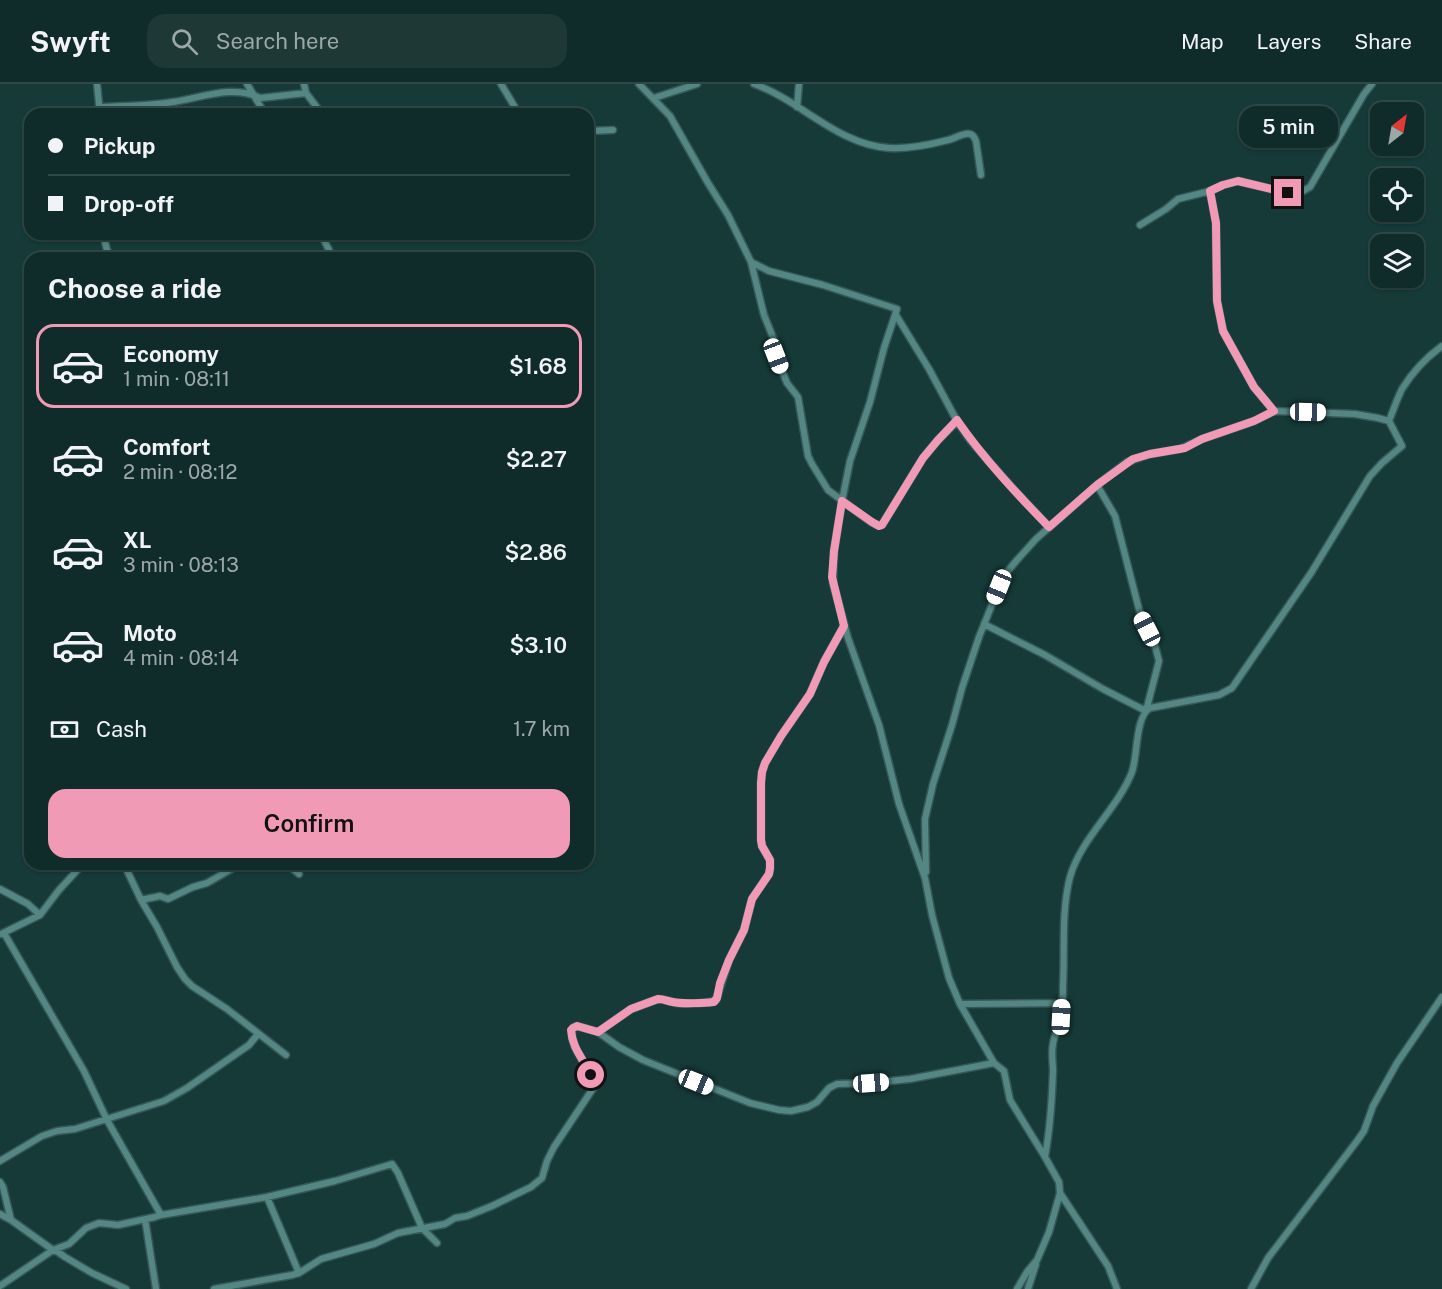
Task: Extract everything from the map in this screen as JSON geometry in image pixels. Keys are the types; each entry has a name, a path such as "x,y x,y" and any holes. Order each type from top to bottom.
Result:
{"street":[{"path":"97,84 100,108"},
{"path":"247,84 261,108"},
{"path":"304,84 306,93 317,108"},
{"path":"501,84 515,108"},
{"path":"639,84 670,116 728,214 751,262 764,315 774,340 776,356 787,383 798,398 805,448 828,490 872,522 879,526 882,525 923,458 957,420"},
{"path":"654,98 697,84"},
{"path":"754,84 864,144 905,149 970,134 976,141 981,175"},
{"path":"797,107 799,84"},
{"path":"1140,225 1178,199 1238,181 1288,193 1303,191 1310,187 1372,84"},
{"path":"124,108 233,91 260,98 306,93"},
{"path":"594,131 613,130"},
{"path":"1210,191 1216,223 1217,301 1223,331 1254,387 1274,411"},
{"path":"751,262 769,271 823,285 897,309 850,461 834,551 832,577 844,626 876,714 899,804 925,878 932,915 949,978 960,1004 994,1063 1004,1071 1010,1100 1057,1177 1060,1193 1108,1266 1117,1289"},
{"path":"896,315 957,420 976,446 1049,527"},
{"path":"1389,421 1403,389 1418,368 1442,346"},
{"path":"925,878 925,819 962,688 999,587 1007,572 1025,550 1097,485 1133,459 1185,448 1274,411 1355,414 1389,421 1402,446 1370,476 1311,573 1232,688 1219,695 1159,706 1146,711"},
{"path":"1045,1157 1049,1137 1053,1044 1061,1017 1065,908 1070,875 1083,849 1121,793 1131,772 1141,722 1159,661 1154,642 1141,617 1115,516 1097,485"},
{"path":"984,624 1146,711"},
{"path":"598,1032 631,1009 653,1000 706,1003 714,1002 717,998 724,970 744,930 752,899 769,874 770,860 761,840 761,783 765,763 810,694 844,626"},
{"path":"77,870 40,915 2,934 84,1071 107,1120 161,1215"},
{"path":"127,870 185,979 228,1009 286,1055"},
{"path":"141,900 160,896 168,898 207,883 230,870"},
{"path":"294,870 299,874"},
{"path":"0,889 28,904 40,915"},
{"path":"1251,1289 1274,1249 1358,1141 1373,1106 1397,1063 1442,997"},
{"path":"960,1004 1062,1003"},
{"path":"214,1289 299,1273 321,1259 374,1244 398,1233 445,1224 455,1218 492,1206 531,1187 542,1178 554,1147 594,1087 589,1070 572,1039 572,1029 577,1026 598,1032 643,1060 750,1103 791,1111 817,1102 829,1088 839,1083 910,1079 994,1063"},
{"path":"0,1161 42,1136 57,1131 75,1130 164,1101 249,1045 258,1034"},
{"path":"0,1286 53,1250 69,1244 86,1228 99,1223 118,1225 161,1215 267,1197 335,1181 392,1164 422,1228 437,1243"},
{"path":"0,1182 11,1220"},
{"path":"1028,1289 1060,1193"},
{"path":"267,1197 299,1273"},
{"path":"0,1214 53,1250 92,1273 126,1289"},
{"path":"145,1219 156,1289"},
{"path":"1017,1289 1037,1260"}],"route":[{"path":"591,1075 572,1039 572,1028 577,1026 598,1032 631,1009 653,1000 663,999 674,1003 706,1003 714,1002 717,998 724,970 744,930 752,899 769,874 771,863 761,840 761,783 765,763 816,684 824,662 844,626 832,577 842,501 872,522 879,526 882,525 923,458 957,420 976,446 1049,527 1127,462 1150,454 1185,448 1274,411 1254,387 1223,331 1220,321 1217,301 1216,223 1210,191 1238,181 1288,193"}]}
